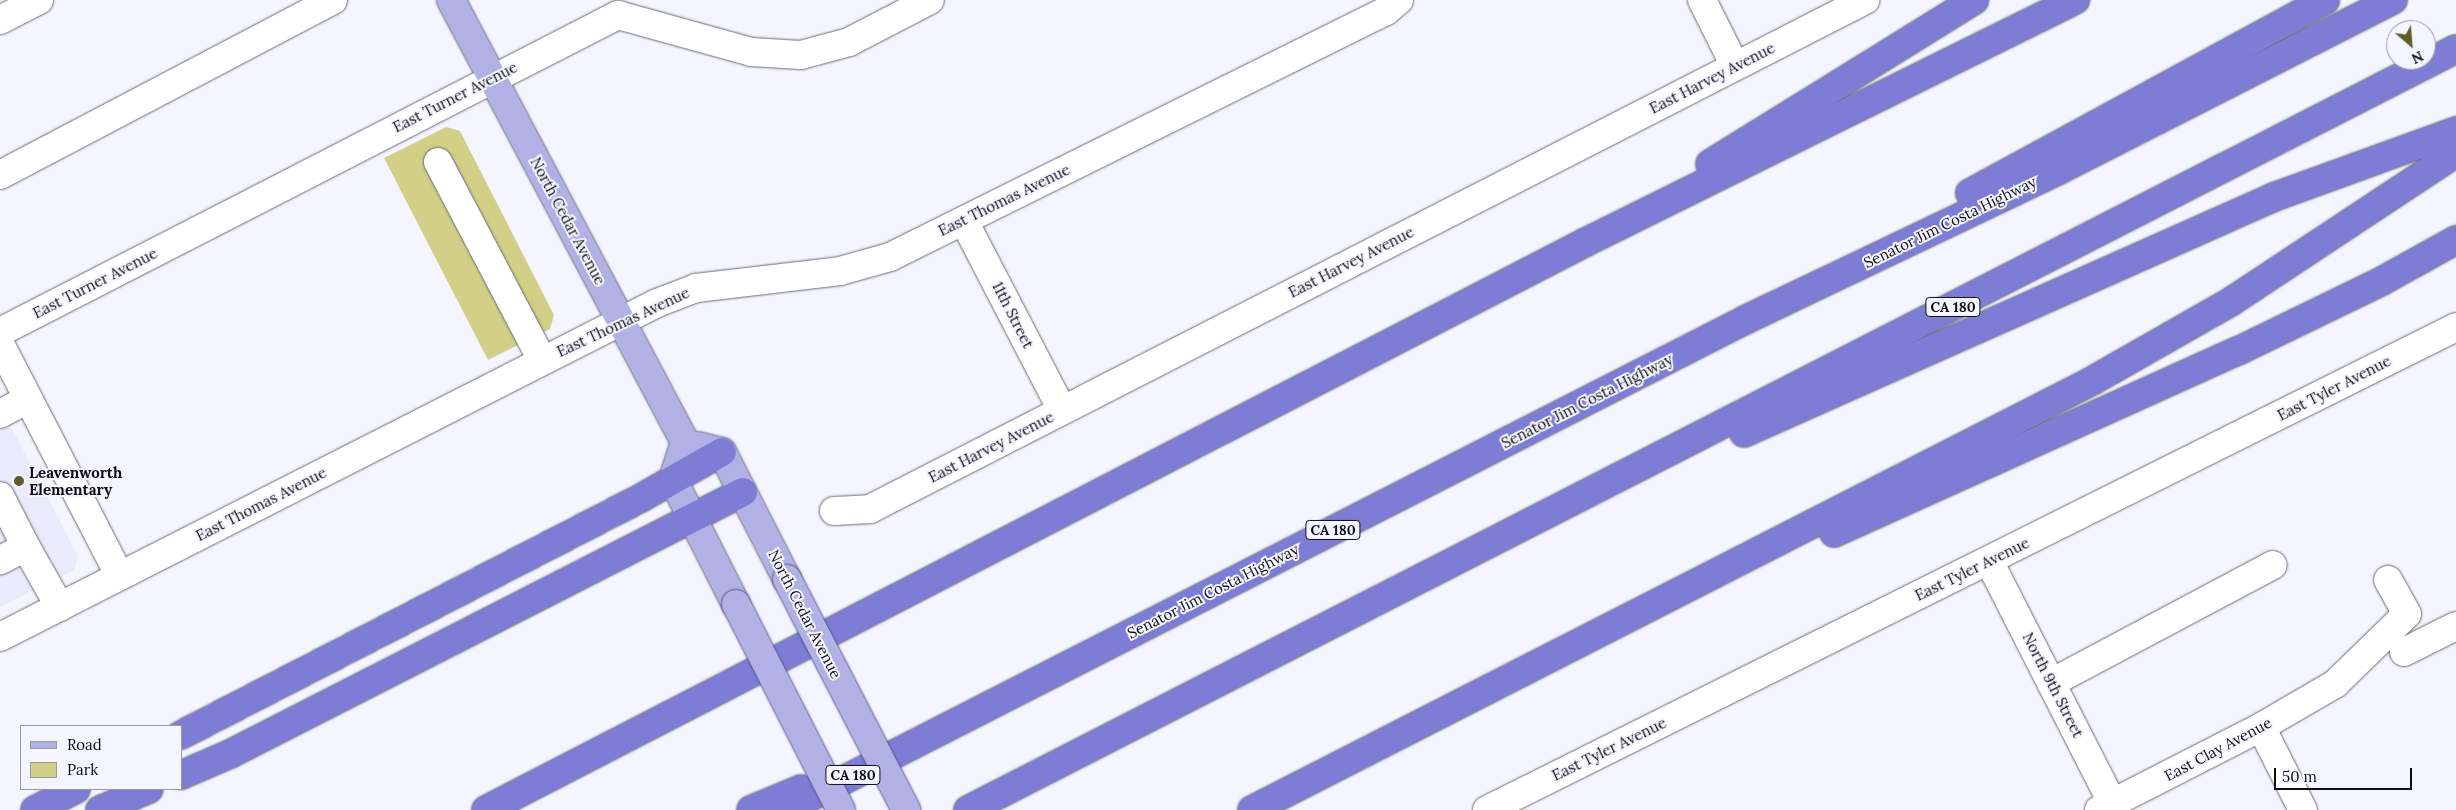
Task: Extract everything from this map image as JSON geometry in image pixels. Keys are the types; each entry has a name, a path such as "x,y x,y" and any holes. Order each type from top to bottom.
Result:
{"highway":[{"path":"1586,242 1974,0"},
{"path":"486,810 1586,242 2075,0"},
{"path":"1745,320 2050,149 2325,0"},
{"name":"Senator Jim Costa Highway","path":"785,810 1745,320 2059,170 2393,0"},
{"name":"CA 180","path":"968,810 2456,49"},
{"path":"1451,564 2274,197 2456,131"},
{"path":"1252,810 2100,377 2232,301 2456,153"},
{"path":"1509,679 2238,351 2358,293 2456,240"},
{"path":"182,734 673,480 722,452"},
{"path":"182,775 230,754 742,492"},
{"path":"751,810 920,740"},
{"path":"35,810 74,790"},
{"path":"100,810 147,790"}],"main road":[{"name":"North Cedar Avenue","path":"451,0 685,442"},
{"path":"722,452 685,442 673,480 841,810"},
{"name":"North Cedar Avenue","path":"722,452 906,810"}],"street":[{"path":"0,20 39,0"},
{"path":"0,175 333,0"},
{"name":"East Turner Avenue","path":"0,332 492,78 620,7 751,52 801,55 848,42 930,0"},
{"name":"East Thomas Avenue","path":"0,638 621,320 696,288 840,271 890,257 1386,11 1400,0"},
{"path":"1702,0 1736,66"},
{"name":"East Harvey Avenue","path":"834,511 870,509 1865,0"},
{"path":"438,162 542,360"},
{"name":"11th Street","path":"964,221 1062,410"},
{"name":"East Tyler Avenue","path":"1487,810 2456,328"},
{"path":"0,344 120,576"},
{"path":"0,414 28,399"},
{"path":"0,496 60,607"},
{"path":"0,560 26,547"},
{"name":"North 9th Street","path":"1989,561 2051,683 2109,808"},
{"path":"2051,683 2272,565"},
{"name":"East Clay Avenue","path":"2109,808 2261,727 2335,684 2407,614 2388,580"},
{"path":"2404,652 2456,626"},
{"path":"2261,727 2303,810"}],"shaded area":[{"name":"Leavenworth Elementary","path":"0,405 78,556 74,570 0,607"}],"green space":[{"path":"446,127 460,131 554,315 550,329 488,360 384,158"}],"place":[{"name":"Leavenworth Elementary","path":"19,481"}]}
